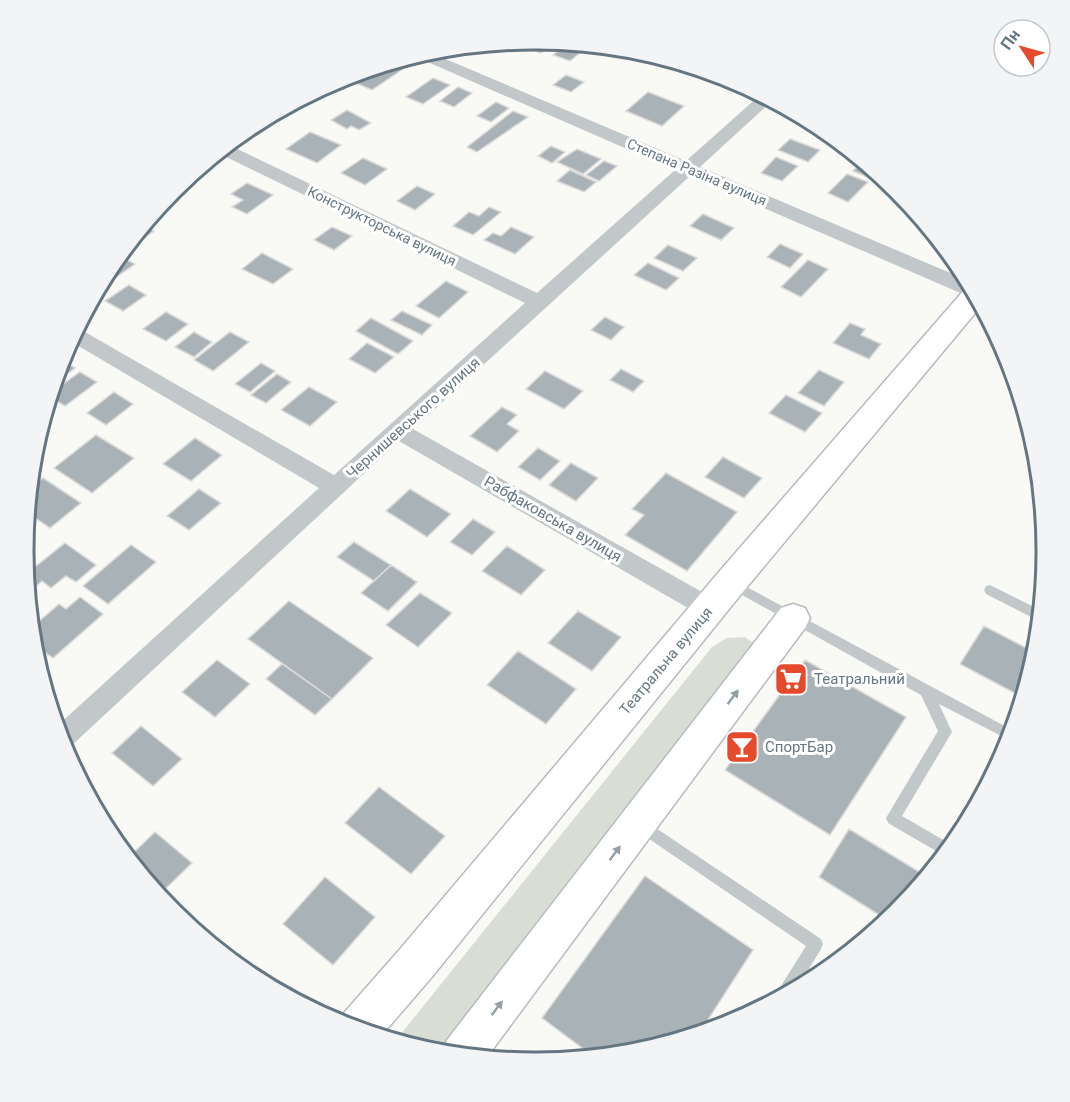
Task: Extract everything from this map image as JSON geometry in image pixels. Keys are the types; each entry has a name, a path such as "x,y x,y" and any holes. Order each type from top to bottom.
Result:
{"street":[{"name":"Степана Разіна вулиця","path":"436,60 958,284"},
{"name":"Чернишевського вулиця","path":"66,725 336,487 760,104"},
{"name":"Конструкторська вулиця","path":"231,153 541,303"},
{"name":"Театральна вулиця","path":"365,1021 416,963 720,595 969,302"},
{"path":"82,339 336,487"},
{"name":"Рабфаковська вулиця","path":"398,430 720,595"},
{"path":"468,1047 793,618"}],"lane":[{"path":"990,590 1031,612"},
{"path":"720,595 793,618 926,692 1002,731"},
{"path":"926,692 945,732 893,818 939,845"},
{"path":"638,822 816,944 794,979"}],"shaded area":[{"path":"745,637 753,643 448,1044 402,1033 712,647 727,638"}],"building":[{"path":"558,51 580,53 570,61 553,55"},
{"path":"404,68 372,90 357,84"},
{"path":"566,75 584,82 571,92 553,85"},
{"path":"433,78 450,85 423,104 406,97"},
{"path":"458,87 472,93 454,107 440,101"},
{"path":"648,92 684,106 662,126 626,111"},
{"path":"496,102 509,108 491,122 477,116"},
{"path":"347,110 371,123 359,130 351,126 347,129 331,120"},
{"path":"513,111 528,117 477,152 467,147"},
{"path":"310,132 341,145 317,163 286,149"},
{"path":"790,139 820,150 808,162 778,150"},
{"path":"551,146 565,152 552,163 538,156"},
{"path":"577,149 601,159 583,174 557,162"},
{"path":"776,157 798,166 782,181 761,173"},
{"path":"363,158 387,169 365,185 341,173"},
{"path":"604,161 617,166 599,181 586,175"},
{"path":"856,168 867,177 853,171"},
{"path":"570,170 596,182 584,192 557,181"},
{"path":"847,174 868,182 848,202 828,193"},
{"path":"247,183 273,195 247,214 232,207 243,200 231,194"},
{"path":"417,186 435,194 415,210 397,201"},
{"path":"489,207 501,212 473,235 453,226 469,212 479,216"},
{"path":"703,214 734,228 721,240 690,226"},
{"path":"332,227 352,236 334,250 314,240"},
{"path":"511,227 534,237 515,254 484,240 493,233 501,236"},
{"path":"780,244 803,254 790,268 767,257"},
{"path":"668,245 697,258 683,271 654,258"},
{"path":"262,253 293,269 273,284 242,269"},
{"path":"128,260 135,264 117,277"},
{"path":"808,260 828,269 801,297 781,287"},
{"path":"648,263 679,278 666,290 634,275"},
{"path":"446,281 468,292 439,318 416,306"},
{"path":"129,285 146,295 123,311 105,301"},
{"path":"402,311 432,325 422,335 391,320"},
{"path":"166,312 188,324 166,341 143,329"},
{"path":"605,317 624,327 611,340 591,330"},
{"path":"371,318 413,341 398,354 356,331"},
{"path":"850,323 865,329 861,335 881,344 869,359 833,343"},
{"path":"194,332 212,342 194,357 175,347"},
{"path":"230,332 249,342 213,371 194,360"},
{"path":"367,343 394,357 375,373 349,359"},
{"path":"261,363 275,371 250,392 235,384"},
{"path":"71,365 75,368 67,374"},
{"path":"621,369 644,381 633,392 610,380"},
{"path":"819,370 844,382 824,406 798,393"},
{"path":"545,371 583,391 564,409 526,389"},
{"path":"80,372 97,382 65,406 58,402 63,384"},
{"path":"277,374 291,382 266,403 251,395"},
{"path":"309,387 337,402 310,426 281,410"},
{"path":"114,392 133,404 106,425 87,413"},
{"path":"786,395 822,413 805,432 769,413"},
{"path":"502,407 517,415 507,424 519,431 497,452 470,436"},
{"path":"96,435 134,458 92,493 54,468"},
{"path":"195,438 222,455 191,481 163,464"},
{"path":"538,448 560,461 540,480 518,467"},
{"path":"723,457 762,478 744,498 705,477"},
{"path":"571,463 598,478 576,501 549,485"},
{"path":"666,473 737,512 687,571 625,535 644,515 632,509"},
{"path":"43,478 81,503 50,528 36,518 40,480"},
{"path":"199,489 221,503 189,530 167,516"},
{"path":"410,489 451,514 427,537 386,511"},
{"path":"473,519 495,532 472,555 450,542"},
{"path":"354,542 391,565 374,581 337,557"},
{"path":"65,543 96,565 76,582 66,576 51,588 42,581 36,586 35,567"},
{"path":"131,545 156,562 108,604 83,586"},
{"path":"507,546 545,570 521,595 482,571"},
{"path":"391,565 417,582 388,611 361,593"},
{"path":"420,593 452,613 418,647 386,625"},
{"path":"80,597 103,614 53,658 45,652 40,621 59,604 66,609"},
{"path":"289,601 373,658 332,699 248,639"},
{"path":"578,611 621,637 592,671 548,643"},
{"path":"984,626 1026,648 1015,693 960,664"},
{"path":"518,651 576,689 546,724 487,685"},
{"path":"217,660 250,684 215,717 182,692"},
{"path":"805,660 906,717 830,835 725,770"},
{"path":"282,664 332,699 315,715 266,679"},
{"path":"141,726 182,759 153,786 112,753"},
{"path":"379,787 445,836 411,874 345,823"},
{"path":"849,829 919,872 878,915 819,877"},
{"path":"155,832 192,863 166,888 135,851"},
{"path":"645,876 753,950 707,1021 696,1025 633,1042 583,1049 542,1018"},
{"path":"325,877 375,917 333,965 283,924"}],"place":[{"name":"Театральний","path":"791,679"},
{"name":"СпортБар","path":"742,747"}]}
